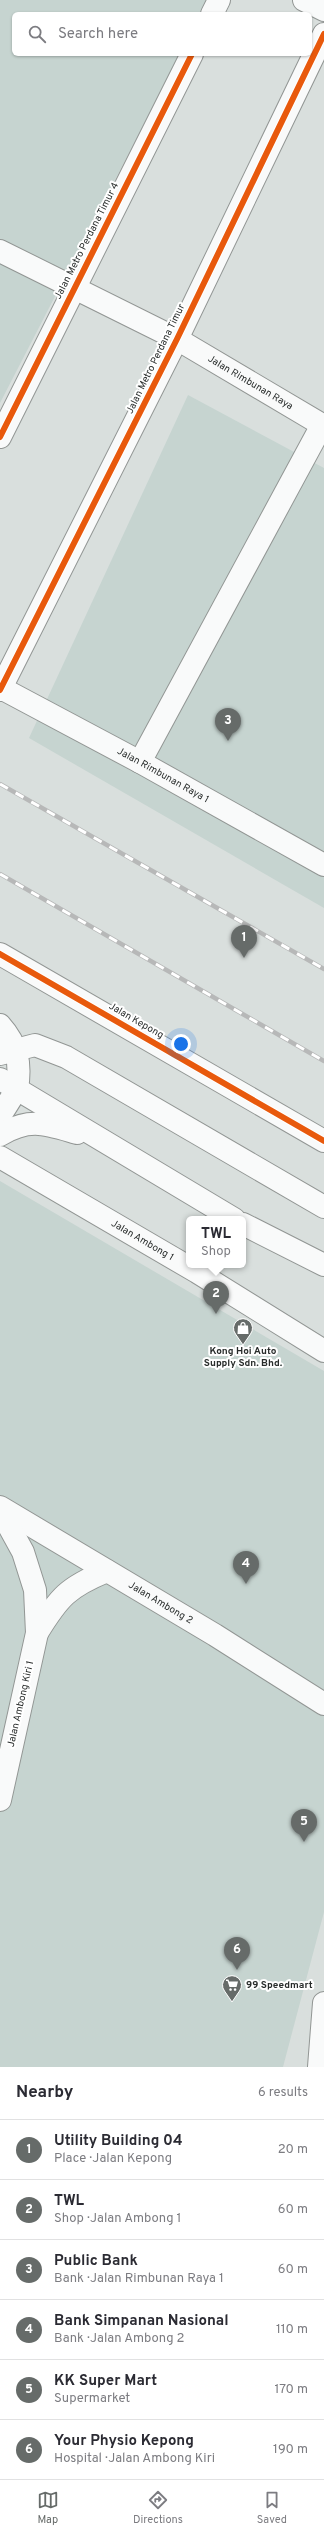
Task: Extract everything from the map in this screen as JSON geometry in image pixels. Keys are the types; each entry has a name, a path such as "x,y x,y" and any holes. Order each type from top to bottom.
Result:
{"street":[{"path":"213,12 219,0"},
{"path":"304,0 324,10"},
{"name":"Jalan Metro Perdana Timur","path":"0,689 177,339 324,34"},
{"name":"Jalan Metro Perdana Timur 4","path":"0,438 191,56"},
{"name":"Jalan Rimbunan Raya","path":"0,251 177,339 323,426"},
{"path":"140,762 323,426"},
{"name":"Jalan Rimbunan Raya 1","path":"0,689 140,762 324,865"},
{"name":"Jalan Kepong","path":"0,954 324,1141"},
{"path":"0,1026 9,1035 8,1051 20,1069 9,1084 0,1116"},
{"path":"8,1051 35,1046 66,1057 324,1207"},
{"path":"9,1084 229,1216"},
{"path":"0,1135 12,1128 40,1122 108,1142"},
{"name":"Jalan Ambong 1","path":"0,1157 186,1266"},
{"path":"246,1226 324,1265"},
{"name":"Jalan Ambong 1","path":"190,1268 324,1351"},
{"name":"Jalan Ambong 2","path":"0,1509 107,1571 323,1702"},
{"name":"Jalan Ambong Kiri 1","path":"0,1509 23,1552 35,1590 37,1633 0,1800"},
{"name":"Jalan Ambong Kiri 1","path":"37,1633 54,1605 79,1582 107,1571"},
{"path":"319,2067 324,2003"}],"shaded area":[{"path":"0,0 208,0 202,12 12,12 12,56 179,56 0,403"},
{"path":"188,395 324,468 324,908 29,738"},
{"path":"0,1181 324,1371 324,1912 283,2067 0,2067"}],"railway":[{"path":"0,784 324,969"},
{"path":"0,874 324,1061"}],"cycle path":[{"path":"0,690 177,339 324,34"},
{"path":"0,437 191,56"},
{"path":"0,954 324,1141"}],"place":[{"name":"Public Bank","path":"228,741"},
{"name":"Utility Building 04","path":"244,958"},
{"name":"TWL","path":"216,1314"},
{"name":"Kong Hoi Auto Supply Sdn. Bhd.","path":"243,1345"},
{"name":"Bank Simpanan Nasional","path":"246,1584"},
{"name":"KK Super Mart","path":"304,1842"},
{"name":"Your Physio Kepong","path":"237,1970"},
{"name":"99 Speedmart","path":"232,2002"}]}
